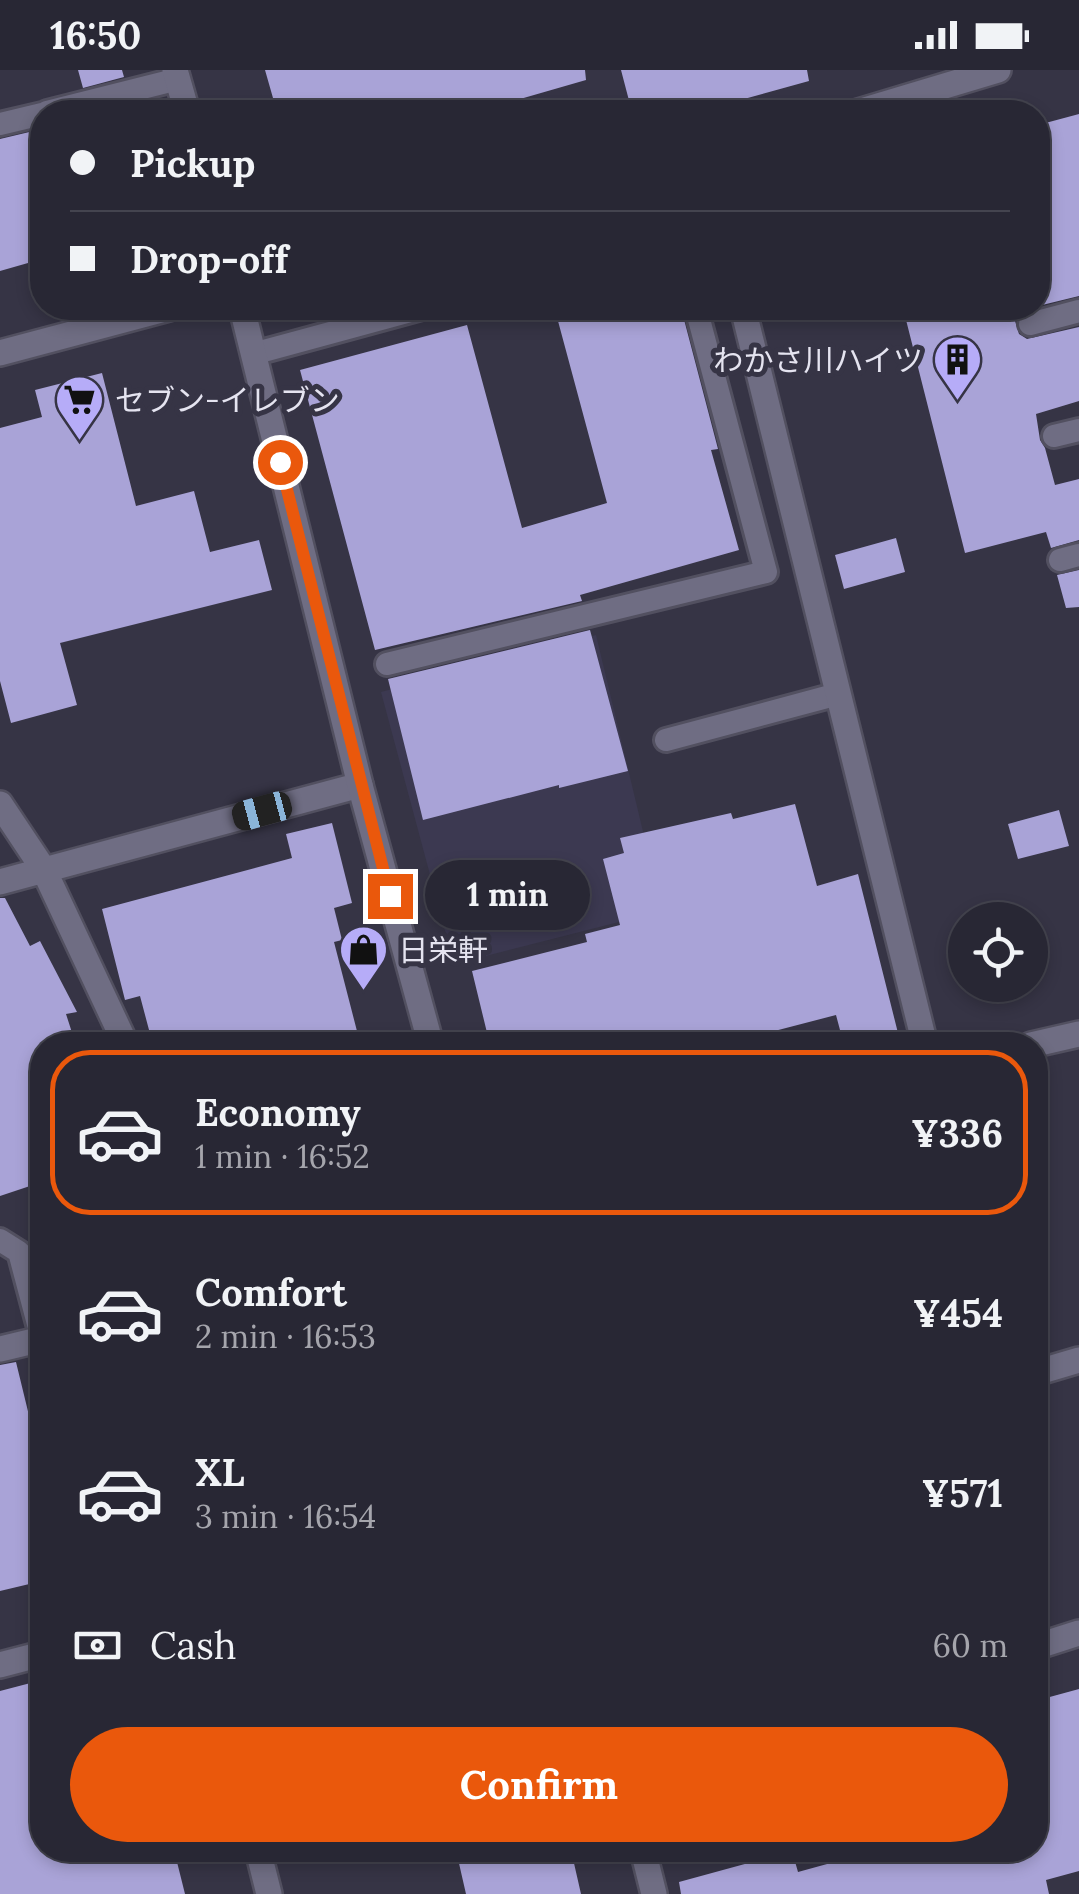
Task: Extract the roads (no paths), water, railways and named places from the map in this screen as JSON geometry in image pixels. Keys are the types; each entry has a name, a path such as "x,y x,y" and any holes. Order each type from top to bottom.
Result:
{"street":[{"path":"898,100 998,70"},
{"path":"176,75 183,100"},
{"path":"0,353 124,320"},
{"path":"245,320 360,785 427,1032"},
{"path":"745,320 922,1032"},
{"path":"0,882 360,785"},
{"path":"0,804 44,870 120,1032"},
{"path":"1048,1041 1079,1034"},
{"path":"0,1349 30,1342"},
{"path":"1048,1369 1079,1360"},
{"path":"1048,1643 1079,1634"},
{"path":"0,1665 30,1657"},
{"path":"261,1862 269,1894"},
{"path":"646,1862 654,1894"}],"lane":[{"path":"90,100 176,75"},
{"path":"0,124 30,117"},
{"path":"1050,318 1079,310"},
{"path":"253,354 378,320"},
{"path":"387,664 766,572 699,320"},
{"path":"1030,324 1044,320"},
{"path":"1054,436 1079,430"},
{"path":"666,740 838,694"},
{"path":"0,1240 19,1252 30,1294"}],"place":[{"name":"わかさ川ハイツ","path":"958,402"},
{"name":"セブン-イレブン","path":"80,442"},
{"name":"日栄軒","path":"363,992"}]}
